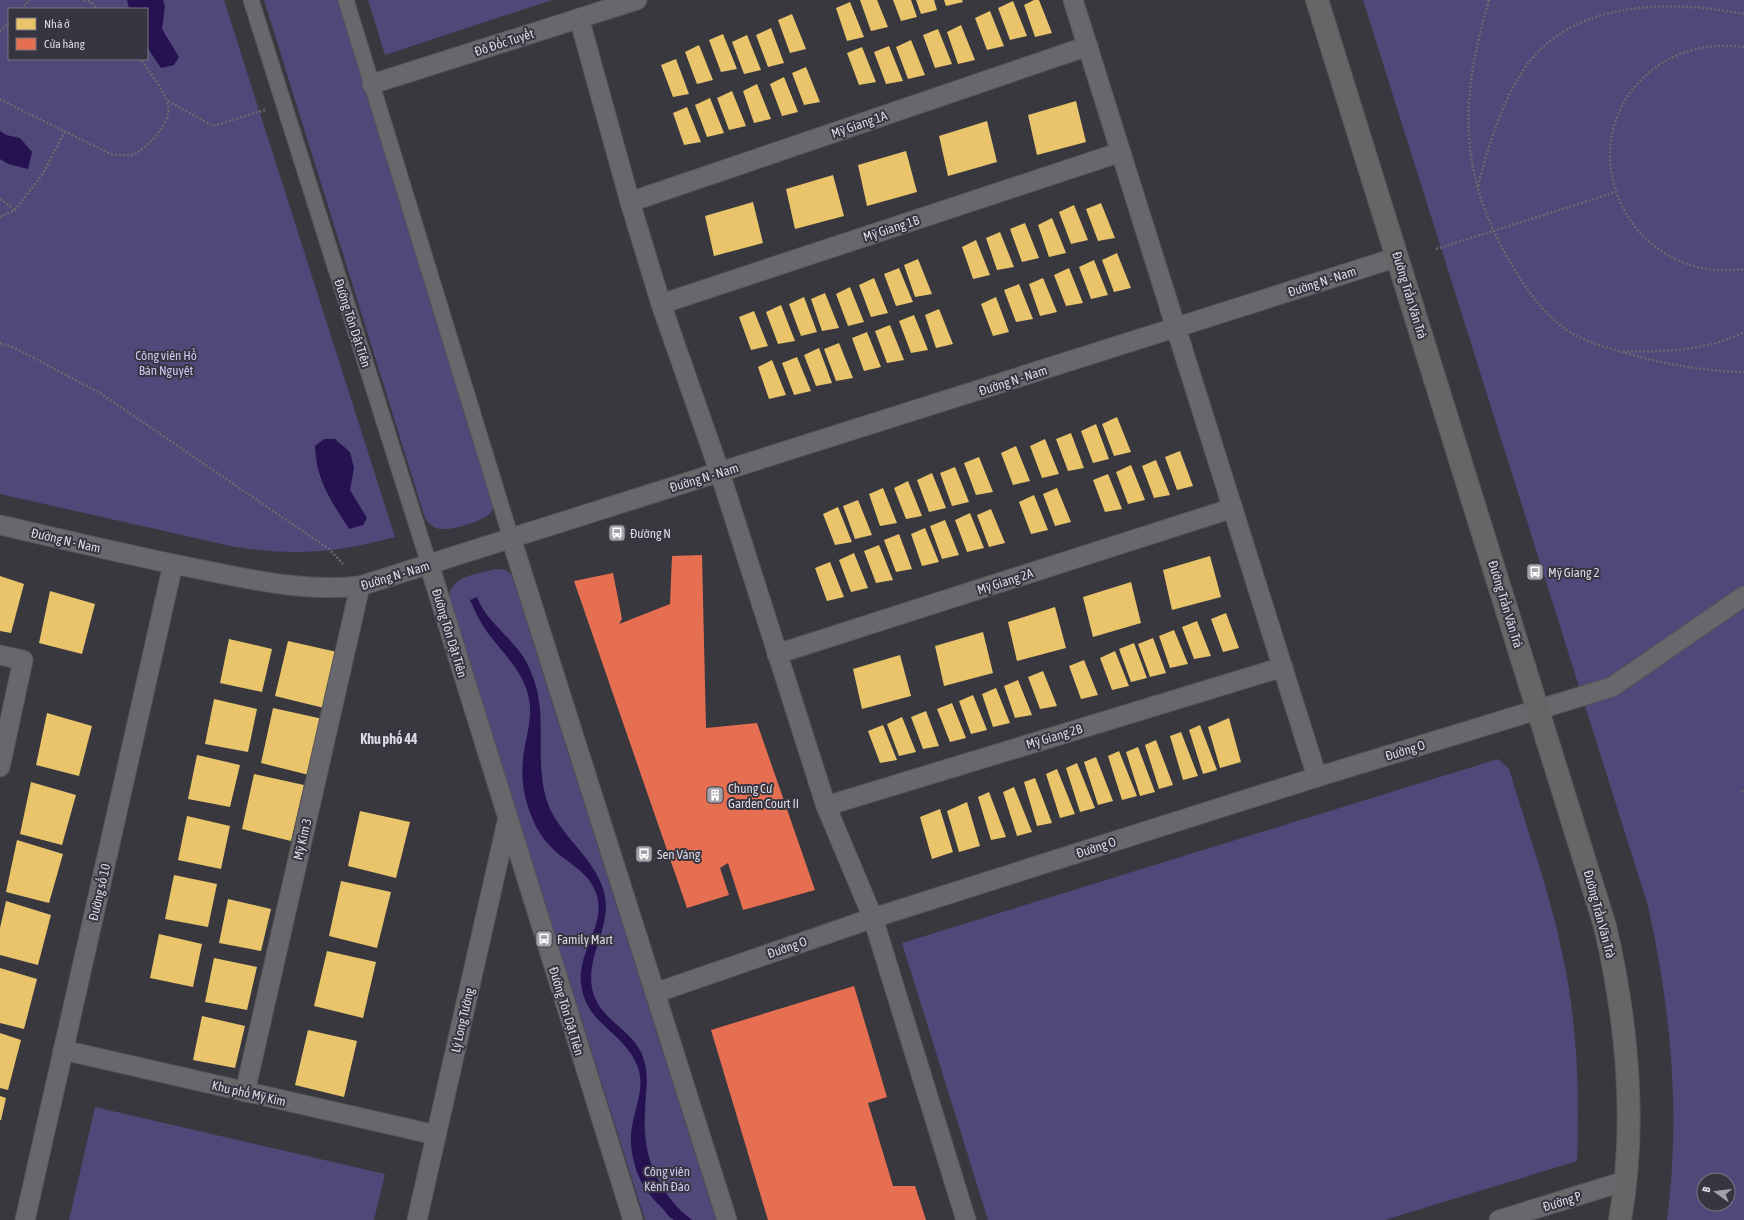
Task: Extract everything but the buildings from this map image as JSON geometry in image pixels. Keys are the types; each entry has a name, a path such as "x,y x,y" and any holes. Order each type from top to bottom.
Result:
{"main road":[{"name":"Đường Trần Văn Trà","path":"1317,0 1597,898 1613,961 1626,1059 1628,1128 1625,1181 1620,1220"}],"street":[{"name":"Đường Tôn Dật Tiên","path":"251,0 429,564 633,1220"},
{"path":"346,0 511,538 727,1220"},
{"name":"Đô Đốc Tuyết","path":"372,84 637,0"},
{"path":"1073,0 1317,777"},
{"path":"579,18 630,202 661,304 720,473 826,806 873,918 966,1220"},
{"name":"Mỹ Giang 1A","path":"630,202 1088,46"},
{"name":"Mỹ Giang 1B","path":"661,304 1121,152"},
{"name":"Đường N - Nam","path":"0,526 256,581 338,589 360,586 1398,257"},
{"name":"Mỹ Giang 2A","path":"777,654 1233,508"},
{"name":"Đường số 10","path":"25,1220 173,564"},
{"name":"Mỹ Kim 3","path":"245,1092 360,586"},
{"name":"Đường O","path":"655,993 873,918 1317,777 1612,687 1744,596"},
{"path":"0,654 23,660 0,767"},
{"name":"Mỹ Giang 2B","path":"826,806 1282,667"},
{"name":"Lý Long Tường","path":"417,1220 508,820"},
{"name":"Khu phố Mỹ Kim","path":"63,1050 436,1135"},
{"name":"Đường P","path":"1499,1220 1625,1181"}],"path":[{"path":"22,8 30,0"},
{"path":"84,0 92,1"},
{"path":"1489,0 1473,67 1468,117 1468,143 1477,187 1493,230 1531,295 1546,312 1571,333 1593,343 1618,351 1696,369 1744,372"},
{"path":"1687,3 1711,6 1744,14"},
{"path":"1477,187 1491,139 1506,100 1531,60 1550,39 1560,31 1571,24 1607,10"},
{"path":"0,32 8,23"},
{"path":"1744,47 1707,46 1680,54 1656,68 1636,87 1621,110 1613,137 1611,164 1616,192 1621,206 1637,231 1653,246 1672,259 1700,269 1722,271 1744,269"},
{"path":"141,60 168,101 213,126 284,104"},
{"path":"0,98 65,132 113,154 134,155 153,140 168,118 168,101"},
{"path":"0,218 15,210 42,175 65,132"},
{"path":"1436,249 1616,192"},
{"path":"0,199 15,210"},
{"path":"1618,351 1647,352 1691,348 1714,343 1744,332"},
{"path":"0,343 15,348 100,393 329,549 360,586"}],"green space":[{"name":"Công viên Hồ Bán Nguyệt","path":"0,0 224,0 395,537 335,550 297,552 257,550 235,547 0,494"},
{"path":"264,0 339,0 493,497 494,504 491,512 474,522 457,528 441,529 433,526 425,518"},
{"path":"368,0 552,0 385,55"},
{"path":"1363,0 1744,0 1744,1220 1667,1220 1673,1141 1673,1101 1668,1023 1656,945 1648,906"},
{"name":"Công viên Kênh Đào","path":"495,569 507,571 512,576 716,1220 645,1220 449,600 450,592 453,586 459,581 465,577"},
{"path":"1498,759 1509,769 1551,906 1562,952 1571,1004 1578,1082 1577,1161 1385,1220 988,1220 902,943"},
{"path":"95,1107 385,1174 374,1220 69,1220"}],"shaded area":[{"path":"127,0 163,0 165,6 162,29 179,57 174,65 161,68 148,48 148,8 129,8"},
{"path":"0,131 6,135 20,138 32,152 28,169 8,164 0,159"},
{"path":"324,439 335,439 350,452 354,468 350,490 367,518 363,525 349,529 336,509 321,480 315,446"},
{"path":"477,597 484,611 522,655 535,683 539,699 542,779 545,795 557,822 596,873 605,896 606,908 604,921 592,967 591,980 593,992 604,1012 628,1035 641,1052 647,1076 645,1129 646,1144 650,1159 661,1186 680,1210 692,1220 674,1220 670,1217 647,1191 636,1170 631,1136 640,1092 640,1074 631,1053 589,1008 584,997 581,983 583,960 595,928 597,918 597,896 594,888 584,874 557,853 543,838 538,831 529,811 524,792 522,774 523,755 530,716 529,699 523,680 518,671 482,624 470,600"}],"place":[{"name":"Đường N","path":"617,533"},
{"name":"Mỹ Giang 2","path":"1535,572"},
{"name":"Chung Cư Garden Court II","path":"715,795"},
{"name":"Sen Vàng","path":"644,854"},
{"name":"Family Mart","path":"544,939"}],"district":[{"name":"Khu phố 44","path":"389,739"}]}
